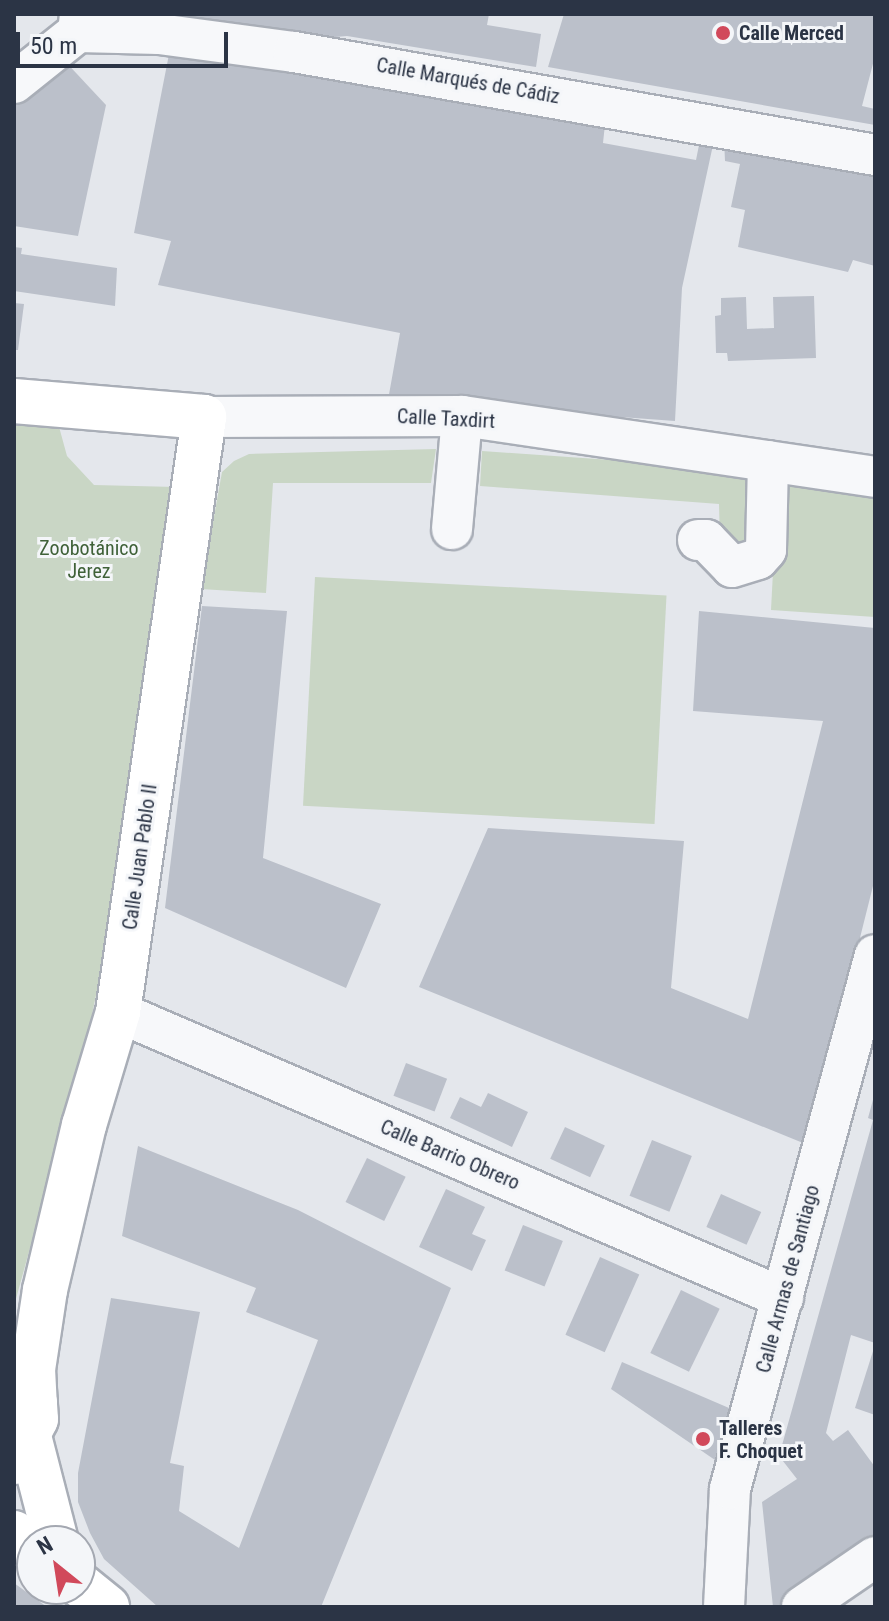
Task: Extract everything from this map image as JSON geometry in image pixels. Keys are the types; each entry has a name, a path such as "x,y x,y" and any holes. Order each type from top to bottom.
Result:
{"main road":[{"name":"Calle Taxdirt","path":"14,401 204,417"},
{"name":"Calle Juan Pablo II","path":"52,1525 23,1418 45,1290 84,1125 118,1012 204,417"},
{"path":"14,1321 45,1290"}],"street":[{"path":"14,83 79,23"},
{"name":"Calle Marqués de Cádiz","path":"79,23 294,52 875,155"},
{"path":"452,529 462,416"},
{"name":"Calle Taxdirt","path":"204,417 462,416 875,477"},
{"path":"698,540 706,540 732,567 758,559 766,550 768,461"},
{"name":"Calle Armas de Santiago","path":"724,1607 730,1489 875,955"},
{"name":"Calle Barrio Obrero","path":"118,1012 783,1298"},
{"path":"802,1607 875,1557"}],"green space":[{"name":"Zoobotánico Jerez","path":"14,417 58,423 67,456 94,485 176,487 113,912 85,1049 14,1306"},
{"path":"436,449 431,483 273,483 266,593 201,589 222,472 234,461 249,454"},
{"path":"482,451 754,470 748,541 740,547 720,541 719,504 480,486"},
{"path":"778,477 875,494 875,617 771,610"},
{"path":"315,577 667,595 655,824 303,806"}],"building":[{"path":"92,14 489,14 487,25 541,34 536,67 347,36 312,39"},
{"path":"564,14 875,14 875,56 862,106 875,109 875,125 548,67"},
{"path":"171,44 606,115 603,143 696,160 701,135 713,145 682,288 675,421 388,400 400,333 158,285 171,241 134,233"},
{"path":"62,58 106,105 78,236 14,226 14,100"},
{"path":"724,139 875,163 875,266 853,260 848,272 738,247 745,210 731,207 740,164 725,161"},
{"path":"14,247 22,248 21,254 117,268 115,306 14,291"},
{"path":"814,296 816,358 728,361 727,353 716,353 715,316 721,315 721,298 746,297 747,329 774,328 773,297"},
{"path":"14,303 24,304 18,350 14,350"},
{"path":"202,606 287,611 263,858 381,904 346,988 165,908"},
{"path":"699,611 875,628 875,878 808,1145 419,987 488,828 684,841 671,988 748,1019 823,721 693,711"},
{"path":"406,1063 447,1079 435,1111 393,1096"},
{"path":"488,1093 528,1112 512,1147 450,1118 460,1097 481,1107"},
{"path":"874,1096 875,1343 851,1335 826,1433 833,1441 848,1430 875,1467 875,1548 789,1607 773,1607 762,1502 797,1479 779,1456 873,1120 868,1118"},
{"path":"565,1127 605,1146 590,1177 550,1159"},
{"path":"652,1140 692,1156 669,1212 630,1196"},
{"path":"138,1146 298,1210 451,1288 321,1607 158,1607 104,1559 96,1544 96,1525 87,1525 78,1502 78,1473 111,1298 200,1312 170,1463 184,1466 179,1511 239,1548 318,1340 246,1312 256,1288 122,1236"},
{"path":"367,1158 406,1177 384,1221 346,1202"},
{"path":"446,1189 485,1207 472,1234 486,1240 472,1271 419,1247"},
{"path":"721,1194 761,1212 747,1245 706,1227"},
{"path":"523,1225 563,1241 545,1287 505,1270"},
{"path":"600,1257 639,1274 605,1352 565,1335"},
{"path":"681,1290 720,1309 689,1372 650,1353"},
{"path":"875,1349 875,1415 855,1408"},
{"name":"Talleres F. Choquet","path":"622,1362 729,1408 715,1460 611,1389"},
{"path":"14,1583 16,1605 47,1607 14,1607"}],"place":[{"name":"Calle Merced","path":"723,33"},
{"name":"Talleres F. Choquet","path":"703,1439"}]}
